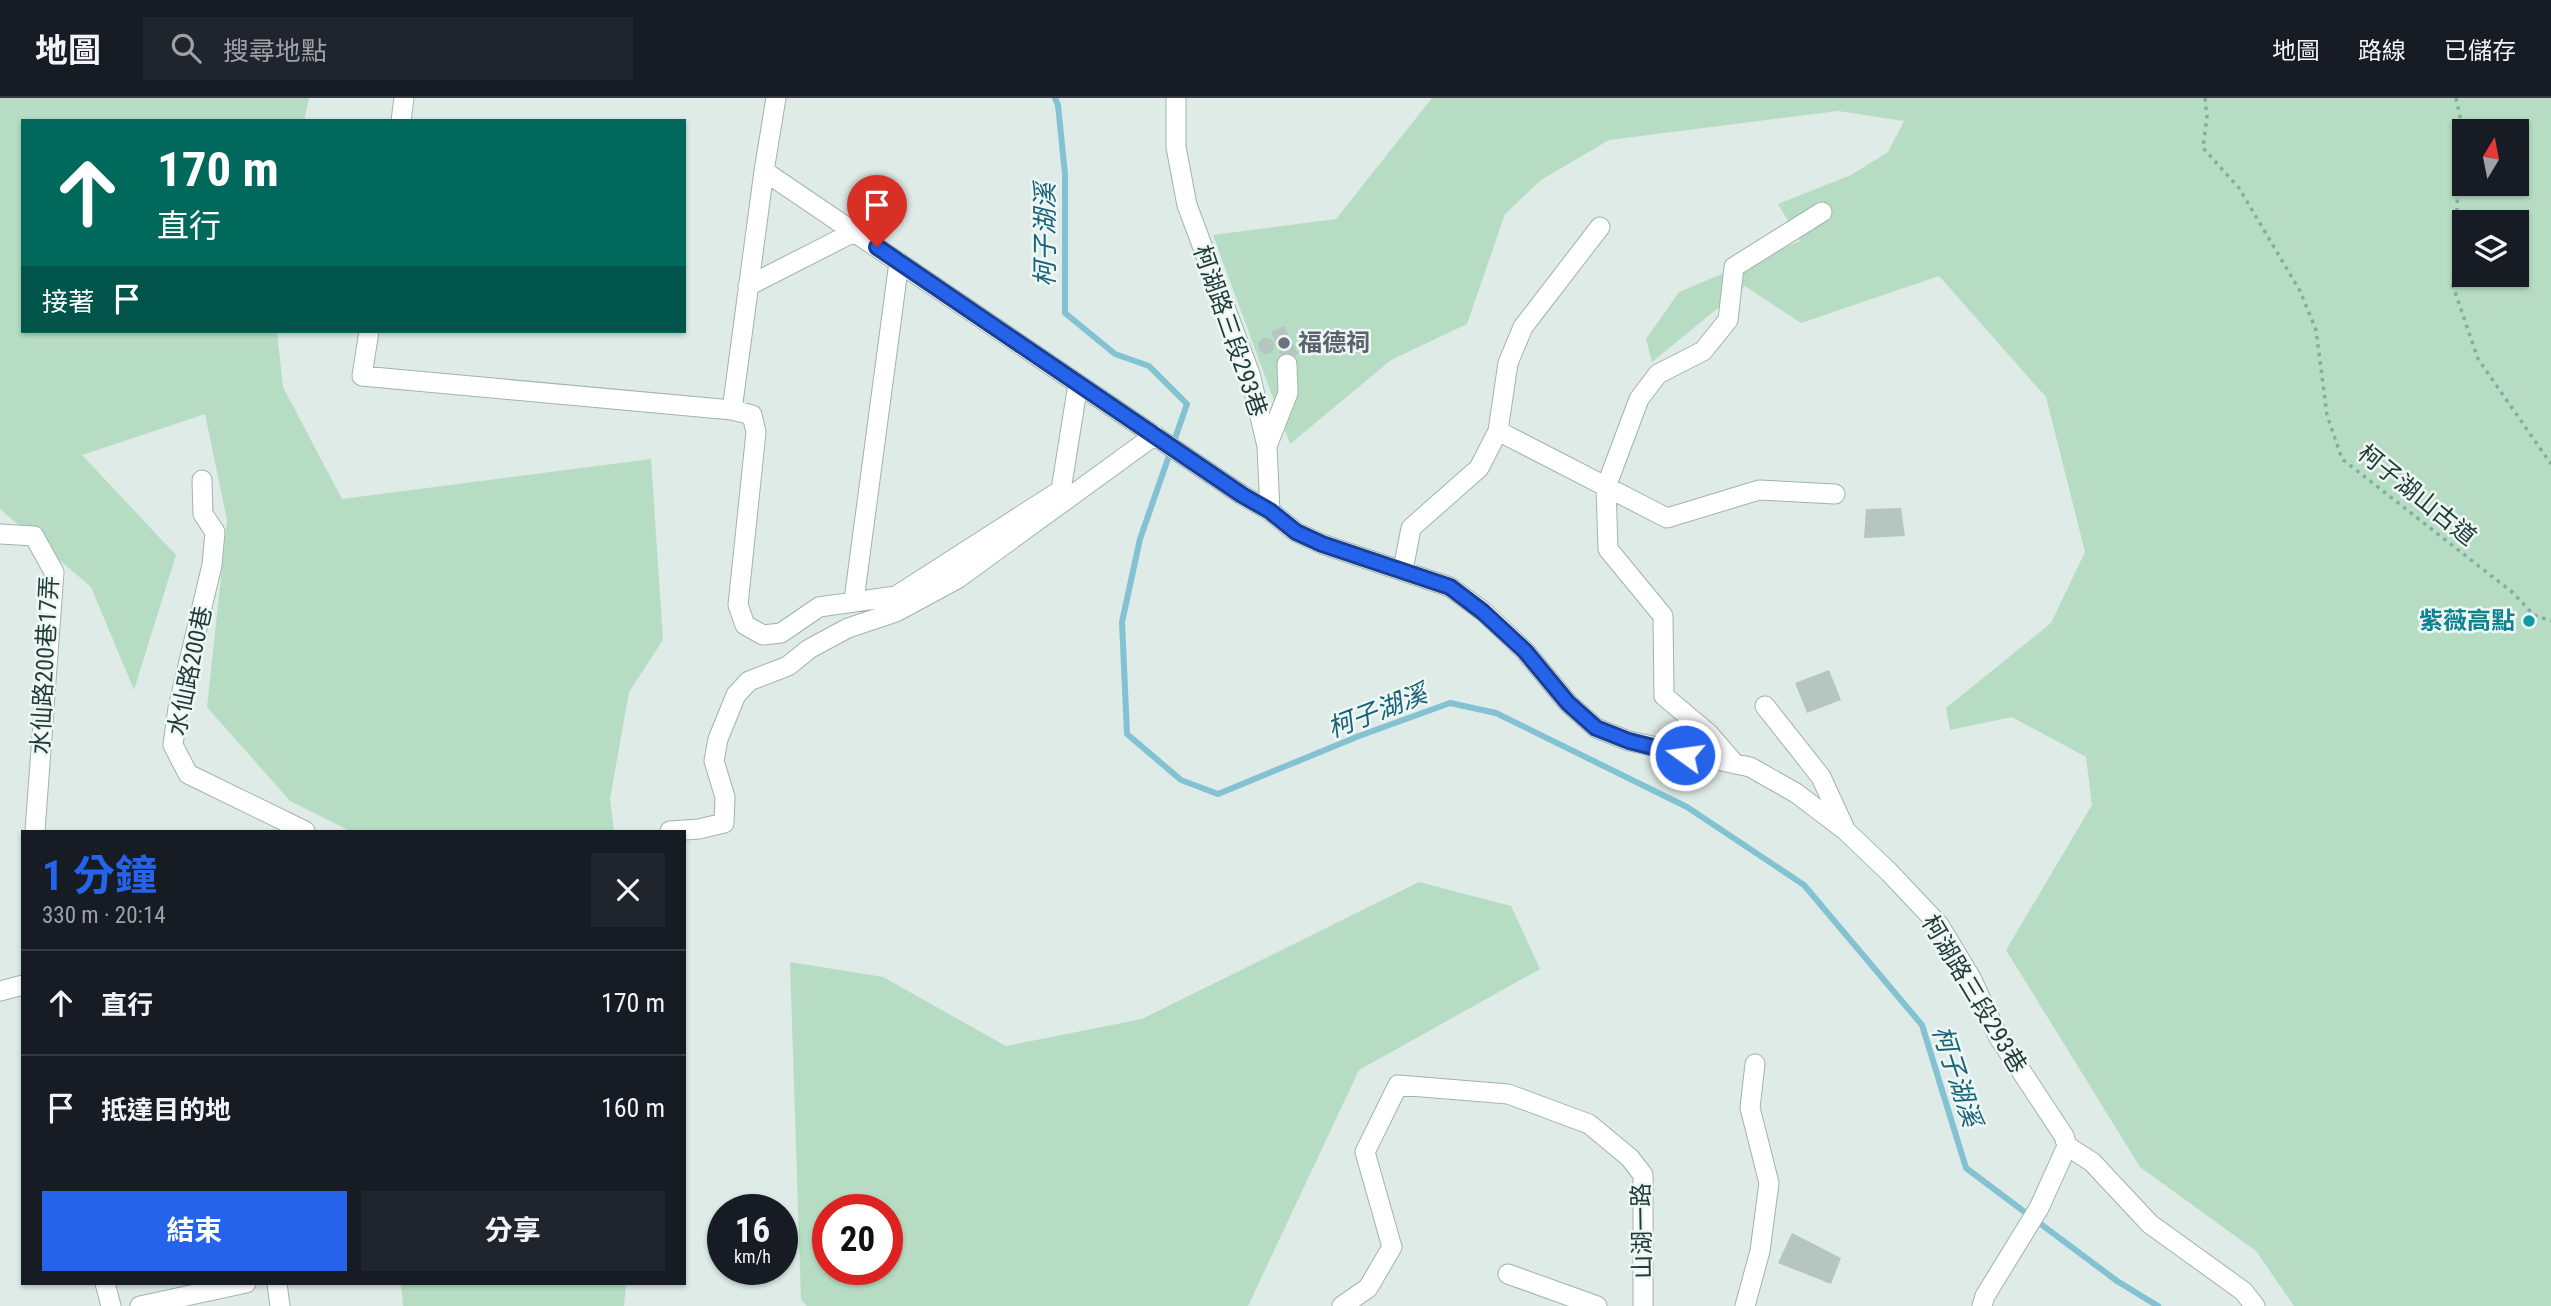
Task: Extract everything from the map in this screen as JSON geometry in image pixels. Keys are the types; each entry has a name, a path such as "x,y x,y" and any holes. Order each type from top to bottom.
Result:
{"street":[{"path":"401,119 404,98"},
{"path":"732,410 776,98"},
{"name":"柯湖路三段293巷","path":"1176,98 1176,147 1187,205 1250,374 1267,446 1270,511 1296,532 1322,544 1450,587 1483,612 1525,651 1568,703 1596,728 1629,741 1751,767 1796,793 1846,831 1939,925 1971,978 1998,1036 2064,1136 2067,1146"},
{"path":"764,171 1242,495 1270,511"},
{"path":"1735,764 1709,733 1664,696 1663,616 1608,548 1606,487 1639,399 1658,374 1703,351 1728,320 1734,267 1822,212"},
{"path":"1403,570 1411,528 1479,468 1498,431 1508,363 1523,327 1600,227"},
{"path":"748,286 854,232"},
{"path":"854,600 899,262"},
{"path":"369,333 362,376 732,410 752,415 756,432 738,606 745,625 763,635 781,632 819,607 896,596 1061,490 1078,384"},
{"path":"1267,446 1287,393 1287,364"},
{"path":"1498,431 1667,517 1759,490 1835,494"},
{"path":"684,830 724,823 725,797 714,761 718,739 736,695 749,681 788,666 809,649 848,628 896,612 957,579 1155,435"},
{"name":"水仙路200巷","path":"202,480 203,514 215,532 212,565 178,708 173,745 188,774 303,830"},
{"name":"水仙路200巷17弄","path":"0,534 34,536 54,572 35,830"},
{"path":"1765,706 1821,777 1846,831"},
{"path":"0,991 21,986"},
{"path":"1745,1306 1760,1251 1769,1183 1750,1108 1755,1064"},
{"name":"山湖一路","path":"1342,1306 1368,1288 1392,1247 1365,1152 1398,1085 1508,1094 1589,1124 1630,1158 1643,1175 1643,1306"},
{"path":"1982,1306 1985,1296 2039,1208 2067,1146 2092,1162 2150,1224 2243,1291 2255,1306"},
{"path":"1508,1274 1597,1306"},
{"path":"106,1285 111,1306"},
{"path":"140,1306 237,1285"},
{"path":"277,1285 281,1306"}],"path":[{"name":"柯子湖山古道","path":"2205,98 2207,117 2203,148 2239,188 2300,291 2316,330 2327,415 2342,459 2512,592 2534,615 2551,621"},
{"path":"2456,98 2460,117 2460,148 2453,286 2478,359 2551,464"}],"green space":[{"path":"0,98 309,98 304,119 21,119 21,333 277,333 283,387 342,499 651,459 663,640 629,692 610,799 614,830 348,830 290,801 207,707 227,520 205,414 82,455 176,555 134,690 91,587 0,509"},
{"path":"1432,98 2551,98 2551,1306 2294,1306 2256,1251 2140,1167 2006,950 2092,805 2086,757 2012,717 1950,730 1946,708 2051,623 2085,552 2046,397 1939,276 1801,323 1745,286 1652,362 1646,339 1679,292 1800,241 1778,204 1851,175 1888,152 1904,121 1838,111 1609,140 1541,180 1505,214 1467,324 1391,360 1290,444 1213,235 1336,219"},
{"path":"1419,882 1511,906 1540,969 1359,1070 1248,1306 807,1306 801,1300 790,962 883,977 1006,1046 1142,1019"},
{"path":"401,1285 626,1285 624,1306 403,1306"}],"building":[{"name":"福德祠","path":"1284,326 1298,354 1284,361 1271,332"},
{"path":"1266,338 1272,340 1272,352 1266,354 1260,352 1258,346 1260,340"},
{"path":"1901,508 1905,536 1864,538 1866,509"},
{"path":"1829,670 1841,700 1807,713 1795,683"},
{"path":"1792,1233 1841,1258 1831,1284 1778,1263"}],"waterway":[{"name":"柯子湖溪","path":"1055,98 1065,174 1065,313 1115,354 1149,366 1187,404 1140,539 1122,622 1127,734 1181,780 1218,794 1359,736 1450,703 1496,713 1687,807 1804,885 1922,1025 1966,1168 2117,1281 2158,1306"}],"place":[{"name":"福德祠","path":"1284,343"},
{"name":"紫薇高點","path":"2529,621"}],"route":[{"path":"877,247 1242,495 1270,511 1296,532 1322,544 1450,587 1483,612 1525,651 1568,703 1596,728 1629,741 1685,755"}]}
